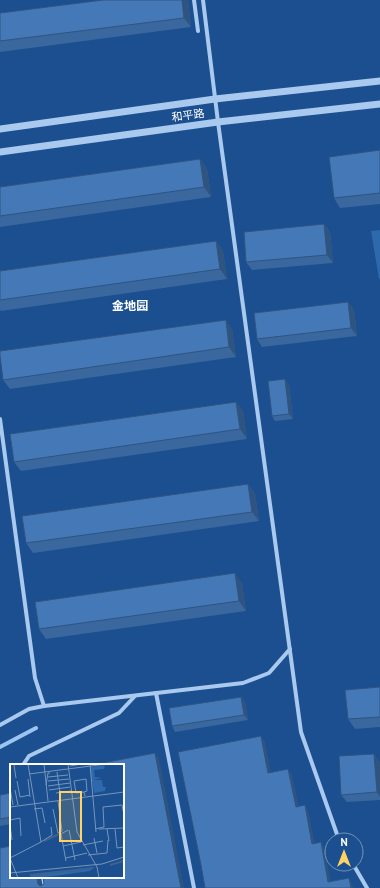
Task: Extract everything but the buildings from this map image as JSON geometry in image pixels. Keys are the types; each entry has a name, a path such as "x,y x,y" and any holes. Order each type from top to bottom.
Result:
{"street":[{"path":"194,0 198,31"},
{"path":"203,0 218,122 301,732 336,832"},
{"name":"和平路","path":"0,129 216,100 380,81"},
{"name":"和平路","path":"0,152 218,122 380,104"},
{"path":"0,419 35,678 44,706"},
{"path":"0,725 29,709 44,706 243,683 268,673 290,649"},
{"path":"156,693 194,888"},
{"path":"23,764 29,756 119,713 135,696"},
{"path":"358,872 367,888"},
{"path":"43,878 45,888"}],"shaded area":[{"path":"380,230 380,279 379,279 371,231"}],"waterway":[{"path":"0,747 36,728"}],"district":[{"name":"金地园","path":"130,305"}]}
